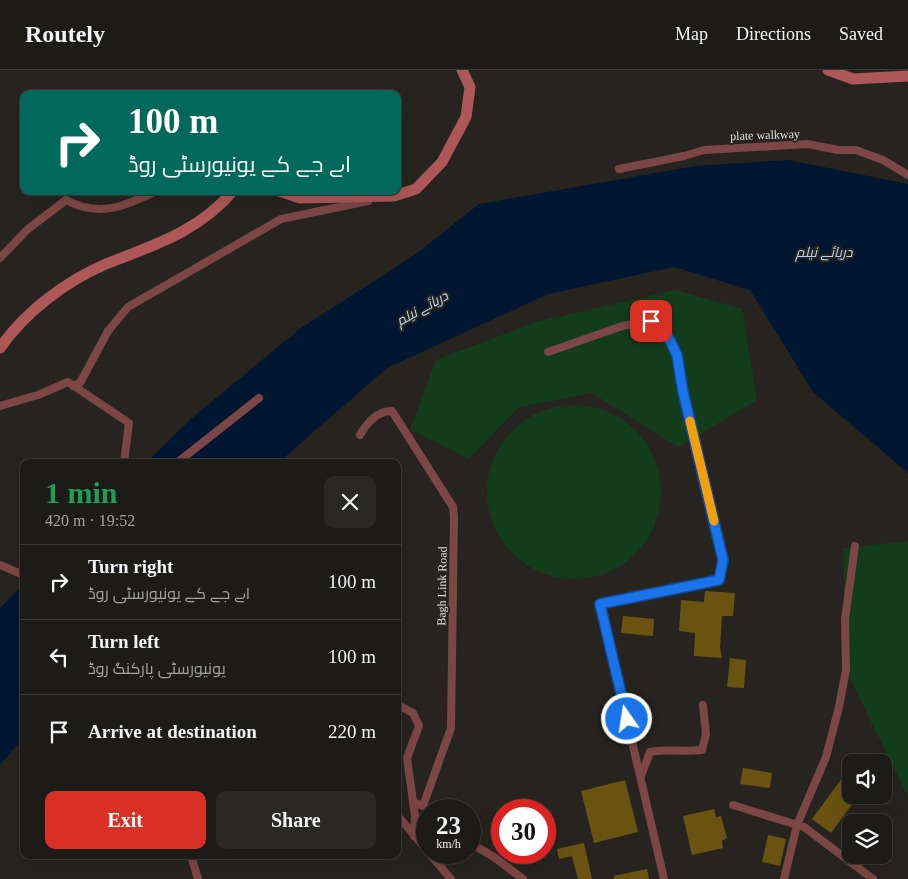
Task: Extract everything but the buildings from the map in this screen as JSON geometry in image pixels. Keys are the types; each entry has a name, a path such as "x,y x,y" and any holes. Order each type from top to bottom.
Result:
{"street":[{"path":"401,194 416,189 442,162 466,117 470,87 462,70"},
{"path":"828,70 854,79 908,76"},
{"name":"plate walkway","path":"619,169 704,150 808,144 838,150 856,150 883,160 908,175"},
{"path":"0,258 28,229 66,200 80,208 100,211 146,195"},
{"path":"0,348 7,338 50,296 104,265 145,250 191,228 217,210 230,195"},
{"path":"291,195 300,198 394,196"},
{"path":"73,386 80,383 108,331 128,306 281,219 397,195"},
{"path":"548,352 622,326 651,321 663,326 677,355 683,392 721,550 723,560 719,580 600,604 664,879"},
{"path":"0,406 38,395 68,382 129,423 124,459"},
{"path":"182,459 259,398"},
{"name":"Bagh Link Road","path":"360,435 367,422 387,411 392,411 453,507 452,728 423,806 413,802"},
{"path":"784,879 798,825 826,757 839,708 846,670 845,619 855,546"},
{"path":"0,565 20,574"},
{"path":"641,776 650,752 667,749 702,750 706,734 703,705"},
{"path":"401,707 413,714 419,726 407,758 413,802 414,836"},
{"path":"733,805 804,827 873,879"},
{"path":"401,820 416,838"},
{"path":"481,849 523,879"},
{"path":"192,859 198,879"},
{"path":"438,864 451,879"}],"green space":[{"path":"675,290 742,309 757,400 678,447 592,393 519,407 469,458 410,430 436,360 536,322"},
{"path":"583,405 607,411 623,419 636,430 647,443 655,459 660,475 660,509 655,525 647,541 636,554 623,565 599,576 583,579 565,579 549,576 525,565 501,541 488,509 487,483 490,467 501,443 525,419 557,406"},
{"path":"908,541 908,797 892,764 892,754 887,754 846,670 843,548"}],"water":[{"name":"دریائے نیلم","path":"788,160 908,184 908,473 813,392 750,290 674,267 548,294 387,368 282,459 150,459 192,418 301,328 416,254 479,204 695,166"},
{"path":"20,588 20,742 0,765 0,608"}],"slow traffic":[{"path":"690,421 714,521"}],"route":[{"path":"627,719 600,604 719,580 723,560 683,392 677,355 663,326 651,321"}]}
